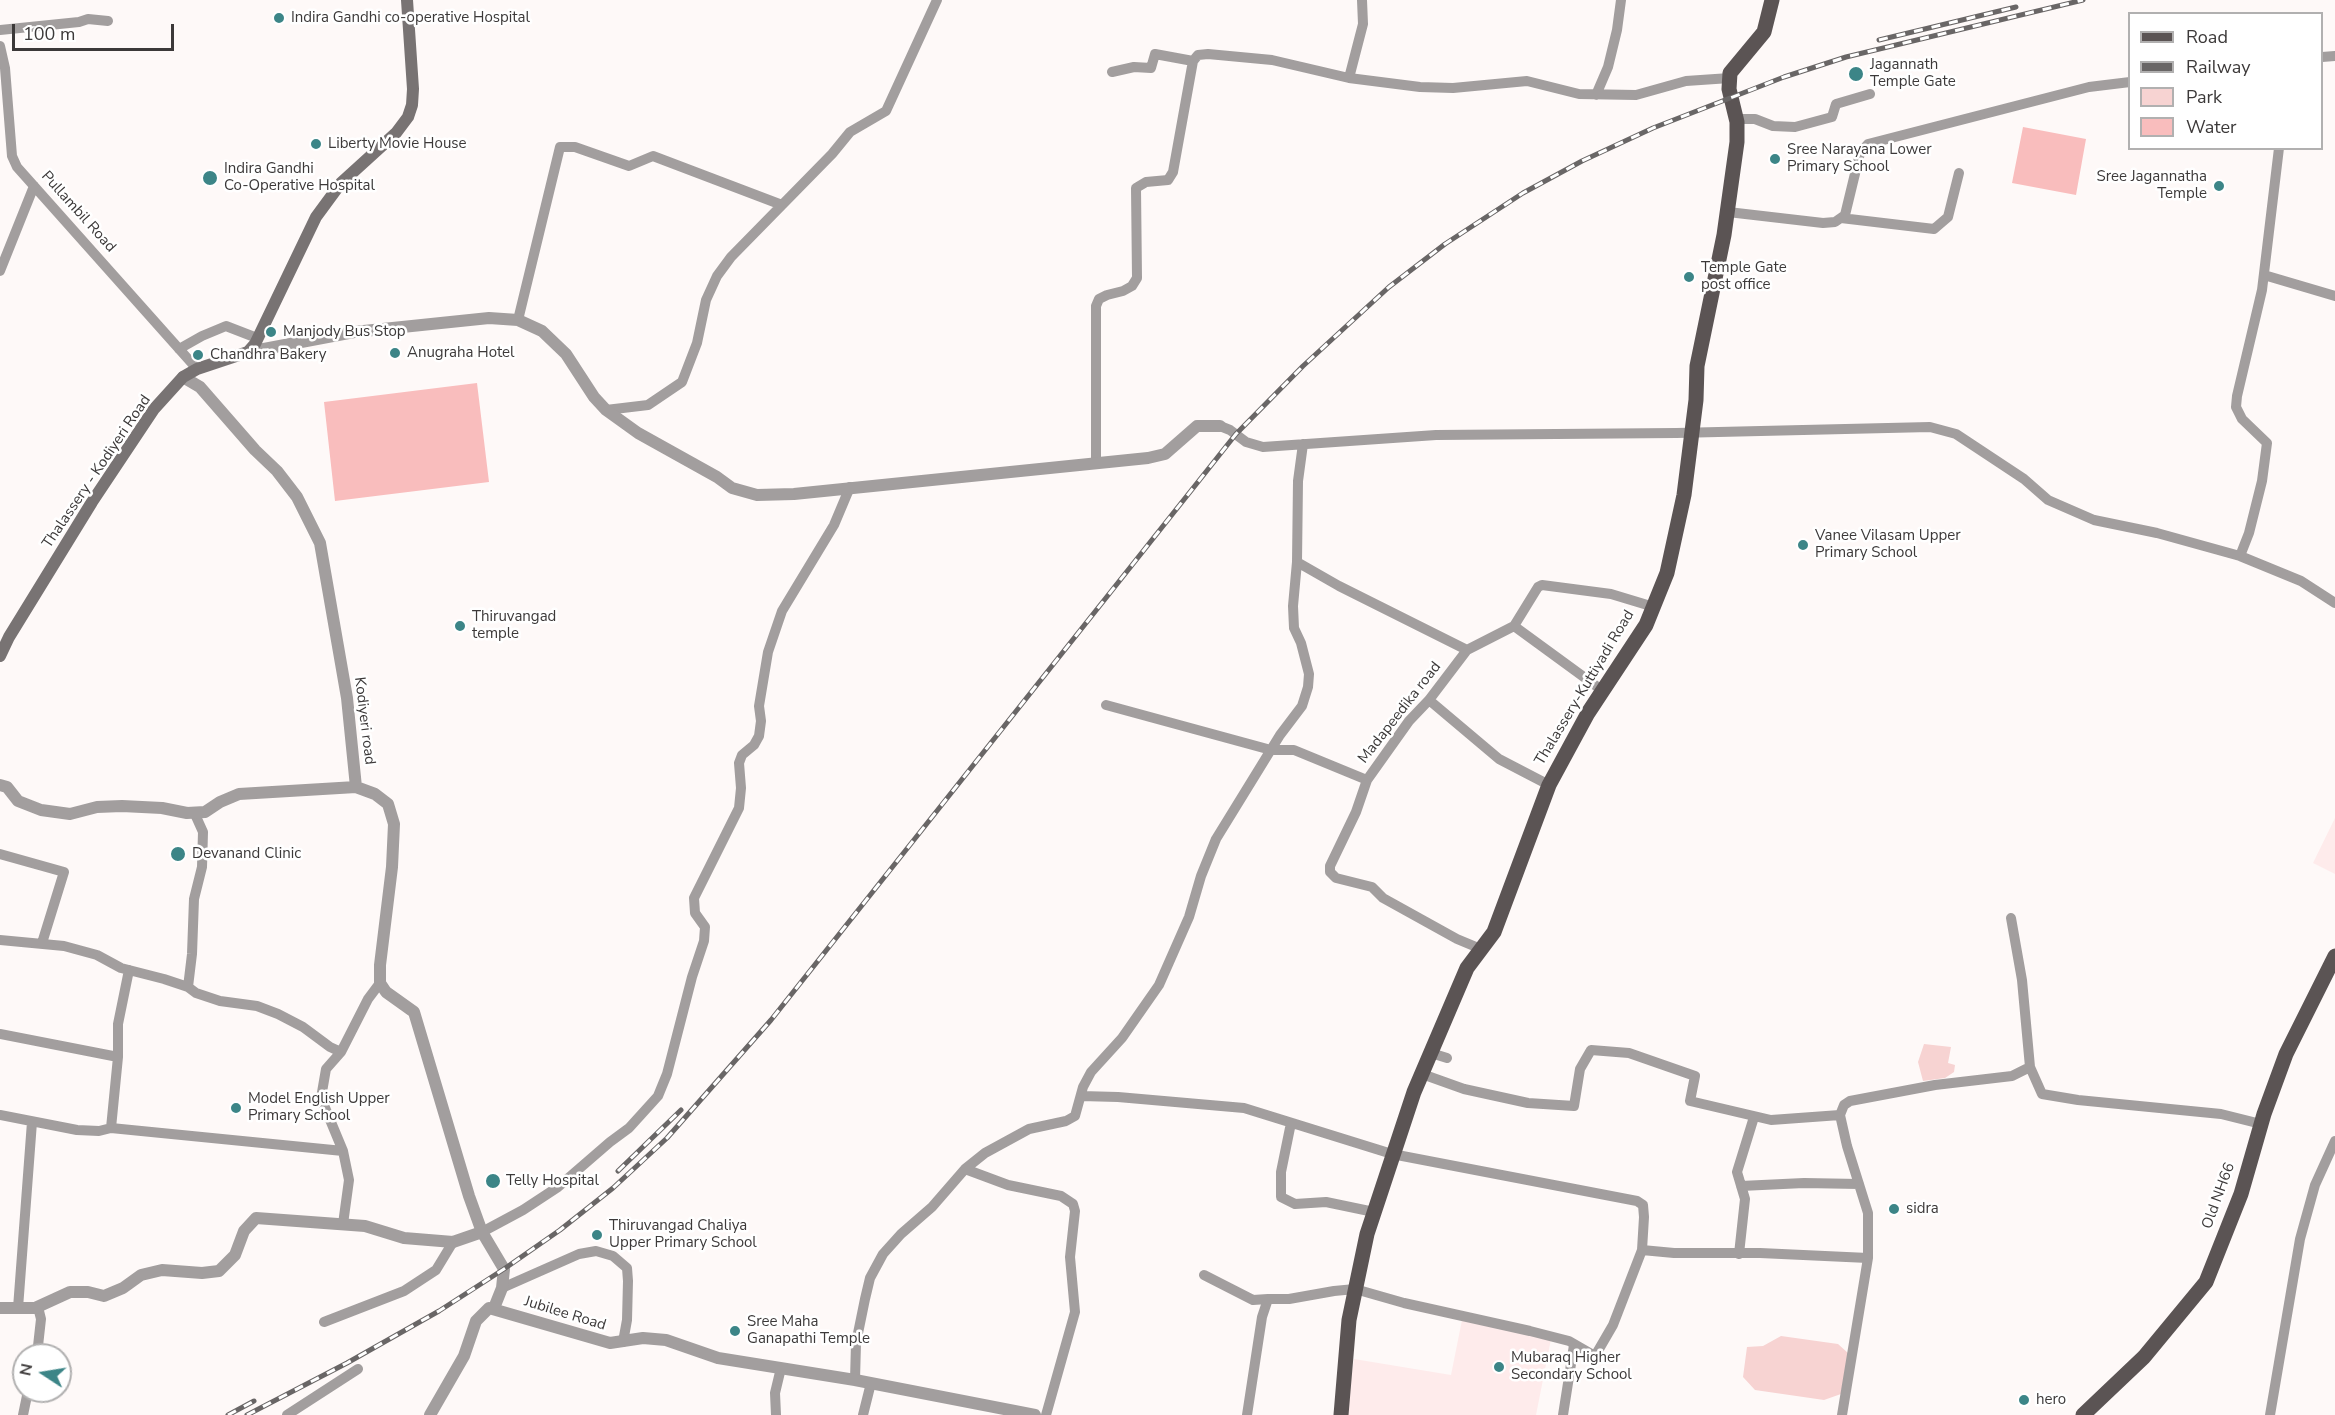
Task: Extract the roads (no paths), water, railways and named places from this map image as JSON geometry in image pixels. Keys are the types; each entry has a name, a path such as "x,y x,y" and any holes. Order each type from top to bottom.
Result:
{"main road":[{"path":"248,352 257,338 315,217 341,183 396,133 408,117 414,89 407,0"},
{"path":"1730,78 1734,67 1764,32 1772,0"},
{"name":"Thalassery-Kuttiyadi Road","path":"1341,1415 1349,1320 1355,1289 1374,1212 1392,1154 1422,1074 1467,968 1494,932 1549,785 1588,713 1646,625 1675,546 1692,432 1697,366 1728,212 1737,142 1736,119 1729,89 1730,78"},
{"name":"Thalassery - Kodiyeri Road","path":"0,656 9,637 92,502 154,409 183,377 197,369 248,352"},
{"name":"Old NH66","path":"2083,1415 2144,1357 2206,1282 2241,1194 2261,1124 2286,1054 2335,956"}],"street":[{"path":"606,410 648,405 682,382 698,343 706,300 717,276 731,257 832,154 850,132 886,111 937,0"},
{"path":"1348,78 1363,24 1362,0"},
{"path":"1596,95 1608,67 1621,0"},
{"path":"0,30 79,22 88,19 108,21"},
{"name":"Pullambil Road","path":"0,46 5,68 5,130 17,167 197,369"},
{"path":"1112,72 1134,67 1151,68 1155,54 1193,61"},
{"path":"1096,464 1096,306 1099,299 1123,291 1132,286 1137,278 1136,188 1146,182 1168,180 1173,172 1193,61 1198,55 1262,58 1348,78 1391,85 1453,88 1527,81 1579,94 1596,95 1636,94 1686,81 1730,78"},
{"path":"1728,212 1823,223 1835,222 1845,215 1860,153 1868,144 2089,87 2128,82"},
{"path":"1736,119 1755,119 1773,126 1795,127 1832,117 1836,104 1870,94"},
{"path":"518,320 560,147 575,147 629,166 653,156 782,205"},
{"path":"2240,556 2249,533 2262,481 2267,443 2242,419 2236,407 2264,275 2279,150"},
{"path":"1841,218 1934,229 1948,217 1959,173"},
{"path":"0,271 34,186"},
{"path":"2264,275 2335,296"},
{"path":"248,352 354,332 489,318 518,320 542,331 566,354 594,397 606,410 638,433 717,477 732,488 757,495 794,494 1157,456 1175,447 1197,426 1220,426 1253,445 1263,447 1436,435 1930,427 1956,434 2024,479 2048,500 2094,520 2157,533 2240,556 2301,580 2335,603"},
{"path":"179,349 226,326 257,338"},
{"name":"Kodiyeri road","path":"0,785 7,787 18,801 41,810 70,814 97,807 122,806 205,812 220,802 240,794 356,787 347,698 320,543 297,497 277,471 255,450 200,387 183,377"},
{"path":"855,1380 856,1343 870,1278 884,1254 901,1234 932,1207 965,1169 985,1153 1029,1129 1066,1121 1075,1116 1083,1087 1091,1072 1122,1038 1159,985 1189,917 1201,876 1216,839 1271,750 1302,706 1308,687 1309,674 1305,655 1294,628 1294,583 1298,562 1298,481 1303,444"},
{"path":"0,1308 38,1307 70,1292 88,1292 104,1296 123,1288 141,1275 162,1270 202,1273 219,1271 235,1255 244,1230 256,1218 364,1226 404,1238 453,1242 482,1232 523,1210 558,1187 629,1128 658,1096 667,1074 692,977 704,941 705,927 695,913 694,898 739,808 741,788 739,763 742,754 759,736 761,721 759,706 768,652 782,611 834,525 850,488"},
{"path":"1298,562 1339,586 1467,650"},
{"path":"1603,691 1515,626 1538,587 1542,585 1611,594 1654,607"},
{"name":"Madapeedika road","path":"1481,949 1457,939 1383,898 1372,887 1336,878 1330,872 1330,866 1356,812 1367,780 1409,721 1429,700 1467,650 1515,626"},
{"path":"1429,700 1499,759 1549,785"},
{"path":"1106,705 1271,750 1294,750 1367,780"},
{"path":"343,1224 349,1180 343,1151 321,1098 326,1069 341,1052 368,999 380,983 394,824 388,804 375,794 356,787"},
{"path":"188,987 194,899 202,867 203,832 194,812"},
{"path":"0,854 64,872 42,943"},
{"path":"2011,918 2022,980 2030,1066 2042,1094 2078,1100 2221,1114 2261,1124"},
{"path":"0,940 64,946 97,955 121,968 188,987 196,993 220,1001 256,1006 303,1027 330,1047 341,1052"},
{"path":"111,1128 118,1057 118,1024 129,970"},
{"path":"380,983 387,992 414,1012 469,1196 482,1232 504,1269 502,1288 494,1308 489,1308 476,1321 464,1356 430,1415"},
{"path":"0,1034 118,1057"},
{"path":"1422,1074 1464,1089 1528,1103 1574,1106 1580,1069 1592,1050 1629,1053 1695,1076 1690,1101 1754,1117 1779,1120 1840,1115"},
{"path":"1431,1053 1447,1058"},
{"path":"1842,1415 1868,1258 1868,1213 1840,1115 1844,1105 1850,1101 1935,1085 2012,1076 2030,1066"},
{"path":"1081,1096 1244,1107 1392,1154 1637,1201 1643,1205 1642,1250 1613,1325 1595,1356 1574,1345 1530,1330 1404,1303 1355,1289 1289,1299 1253,1300 1204,1275"},
{"path":"0,1115 77,1131 99,1131 111,1128 343,1151"},
{"path":"1739,1254 1745,1199 1737,1172 1754,1117"},
{"path":"18,1308 32,1122"},
{"path":"1292,1123 1281,1172 1281,1197 1295,1204 1326,1202 1374,1212"},
{"path":"2270,1415 2301,1239 2315,1185 2335,1141"},
{"path":"965,1169 1008,1185 1061,1196 1069,1200 1075,1211 1070,1257 1075,1312 1046,1415"},
{"path":"1741,1186 1804,1183 1859,1184"},
{"path":"324,1322 404,1291 436,1270 453,1242"},
{"path":"1642,1250 1674,1253 1868,1258"},
{"path":"502,1288 579,1254 596,1251 614,1256 627,1268 627,1320 623,1342"},
{"path":"1247,1415 1262,1317 1268,1299"},
{"path":"38,1307 41,1319 39,1343"},
{"name":"Jubilee Road","path":"494,1308 610,1343 642,1338 666,1340 718,1358 855,1380 1035,1415"},
{"path":"1563,1415 1574,1345"},
{"path":"776,1415 775,1393 781,1368"},
{"path":"286,1415 358,1369"},
{"path":"863,1415 871,1383"}],"water":[{"path":"2023,127 2086,139 2076,195 2012,183"},
{"path":"477,383 489,482 335,501 324,402"}],"railway":[{"path":"247,1415 347,1363 439,1311 504,1269 560,1230 613,1188 667,1138 771,1020 1236,434 1303,366 1389,287 1445,244 1523,193 1582,161 1653,128 1784,77 1846,57 2083,0"},
{"path":"1879,40 2016,7"},
{"path":"618,1171 681,1110"},
{"path":"228,1415 254,1401"}],"place":[{"name":"Indira Gandhi co-operative Hospital","path":"279,18"},
{"name":"Jagannath Temple Gate","path":"1856,74"},
{"name":"Liberty Movie House","path":"316,144"},
{"name":"Sree Narayana Lower Primary School","path":"1775,159"},
{"name":"Indira Gandhi Co-Operative Hospital","path":"210,178"},
{"name":"Sree Jagannatha Temple","path":"2219,186"},
{"name":"Temple Gate post office","path":"1689,277"},
{"name":"Manjody Bus Stop","path":"271,332"},
{"name":"Anugraha Hotel","path":"395,353"},
{"name":"Chandhra Bakery","path":"198,355"},
{"name":"Vanee Vilasam Upper Primary School","path":"1803,545"},
{"name":"Thiruvangad temple","path":"460,626"},
{"name":"Devanand Clinic","path":"178,854"},
{"name":"Model English Upper Primary School","path":"236,1108"},
{"name":"Telly Hospital","path":"493,1181"},
{"name":"sidra","path":"1894,1209"},
{"name":"Thiruvangad Chaliya Upper Primary School","path":"597,1235"},
{"name":"Sree Maha Ganapathi Temple","path":"735,1331"},
{"name":"Mubaraq Higher Secondary School","path":"1499,1367"},
{"name":"hero","path":"2024,1400"}]}
